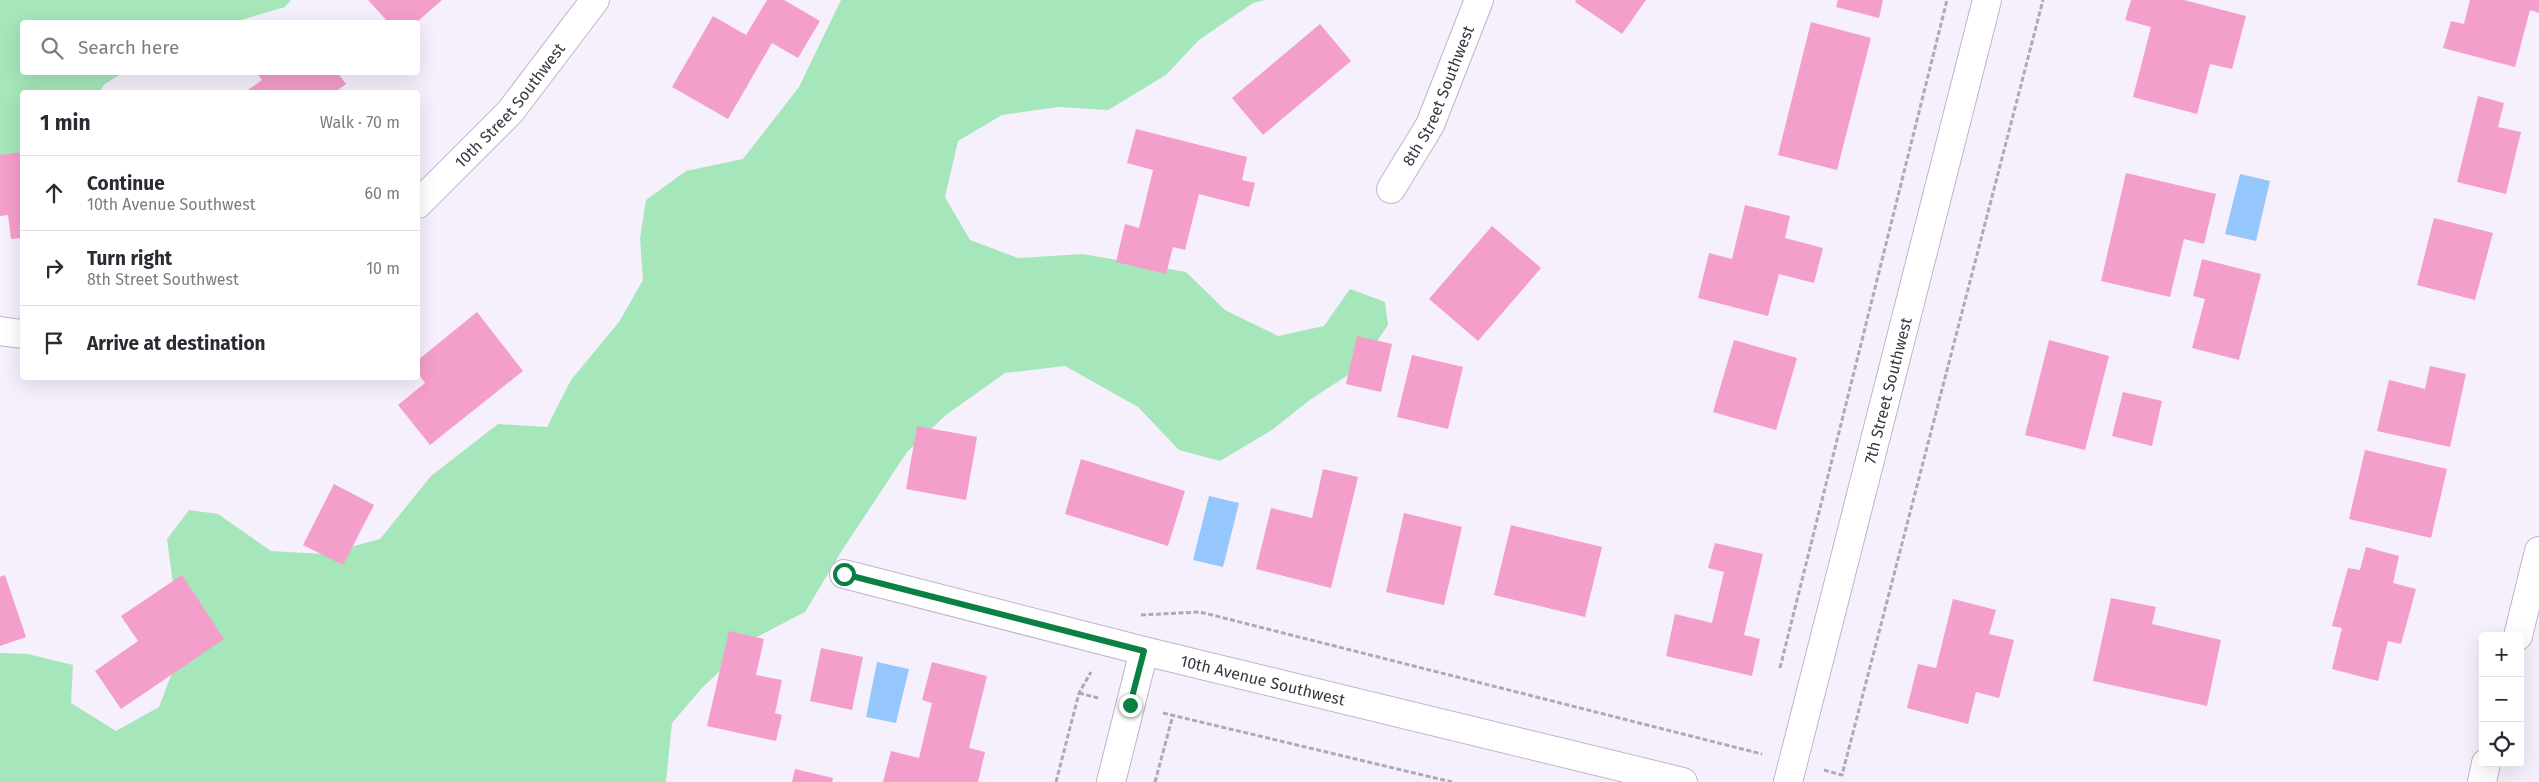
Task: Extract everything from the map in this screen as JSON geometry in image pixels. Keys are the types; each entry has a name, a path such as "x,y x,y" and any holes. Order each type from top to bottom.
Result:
{"street":[{"name":"10th Street Southwest","path":"420,202 510,112 595,0"},
{"name":"8th Street Southwest","path":"1392,189 1430,125 1479,0"},
{"name":"7th Street Southwest","path":"1788,782 1987,0"},
{"path":"0,331 20,334"},
{"path":"2519,632 2539,550"},
{"name":"10th Avenue Southwest","path":"844,574 1144,651 1684,782"},
{"path":"1111,782 1144,651"},
{"path":"2482,782 2485,767"}],"path":[{"path":"1778,676 1947,0"},
{"path":"1842,775 2043,0"},
{"path":"1135,615 1200,612 1759,754 1762,744"},
{"path":"1056,782 1079,693"},
{"path":"1156,782 1173,715 1452,782"}],"green space":[{"path":"0,0 291,0 285,7 241,20 20,20 20,75 119,75 105,84 100,90 20,90 20,154 0,162"},
{"path":"841,0 1265,0 1253,3 1199,40 1166,75 1108,110 1058,107 1002,115 958,141 945,197 970,240 1018,258 1083,254 1186,272 1225,310 1278,336 1324,326 1350,289 1385,302 1388,325 1359,368 1311,399 1272,430 1220,461 1179,450 1138,407 1065,366 1005,373 946,415 907,452 841,552 805,612 753,639 702,688 672,723 666,782 0,782 0,653 28,654 73,665 71,703 116,731 159,707 177,660 176,607 167,539 189,510 218,514 271,551 324,554 380,539 431,476 498,424 547,427 571,380 619,322 643,280 640,238 646,200 686,171 743,159 799,87"}],"water":[{"path":"2240,174 2270,181 2256,241 2225,234"},
{"path":"1209,496 1239,503 1223,567 1193,560"},
{"path":"877,662 909,669 896,723 866,717"}],"building":[{"path":"368,0 442,0 419,20 386,20"},
{"path":"767,0 784,0 820,21 798,58 772,43 728,119 672,87 713,16 746,35"},
{"path":"1576,0 1646,0 1622,34 1575,2"},
{"path":"1838,0 1883,0 1879,18 1836,7"},
{"path":"2131,0 2184,0 2246,16 2232,69 2210,64 2197,114 2133,97 2151,27 2125,20"},
{"path":"2470,0 2539,0 2539,13 2530,10 2515,67 2443,48 2451,21 2464,24"},
{"path":"1811,22 1871,38 1837,170 1778,155"},
{"path":"1320,24 1351,61 1263,135 1232,98"},
{"path":"258,75 339,75 346,84 338,90 248,90 262,80"},
{"path":"2478,96 2504,103 2498,127 2521,132 2506,194 2457,182"},
{"path":"1136,129 1247,157 1242,180 1255,183 1249,207 1199,194 1185,250 1173,247 1166,274 1116,262 1125,224 1139,228 1153,170 1127,163"},
{"path":"20,152 20,238 11,239 8,215 0,216 0,155"},
{"path":"2126,173 2216,194 2204,244 2184,239 2170,297 2101,281"},
{"path":"1745,205 1790,216 1785,238 1823,248 1814,283 1779,274 1768,316 1698,298 1709,253 1732,259"},
{"path":"2434,218 2493,233 2475,300 2417,285"},
{"path":"1492,226 1541,268 1478,341 1429,299"},
{"path":"2202,259 2261,274 2239,360 2192,348 2205,299 2193,296"},
{"path":"477,312 523,371 430,445 398,405 425,383 420,376 420,358"},
{"path":"1357,336 1392,344 1381,392 1346,384"},
{"path":"1734,340 1797,358 1776,430 1713,412"},
{"path":"2049,340 2109,356 2085,450 2025,435"},
{"path":"1412,355 1463,367 1448,429 1397,417"},
{"path":"2430,366 2466,374 2450,447 2377,431 2389,380 2425,389"},
{"path":"2123,392 2162,401 2152,446 2112,436"},
{"path":"917,426 977,437 966,500 906,489"},
{"path":"2365,450 2447,469 2431,538 2349,519"},
{"path":"1081,459 1185,491 1168,546 1065,514"},
{"path":"1323,469 1358,477 1331,588 1256,569 1271,508 1312,518"},
{"path":"334,484 374,505 343,565 303,545"},
{"path":"1404,513 1462,527 1444,605 1386,592"},
{"path":"1511,525 1602,547 1585,617 1494,595"},
{"path":"1715,543 1763,554 1744,635 1760,639 1752,676 1666,656 1675,614 1712,623 1724,572 1708,568"},
{"path":"2366,547 2399,556 2393,583 2416,589 2401,644 2388,641 2378,681 2332,669 2342,628 2332,626 2348,568 2360,570"},
{"path":"5,575 26,637 0,646 0,577"},
{"path":"182,575 224,639 121,709 95,671 138,641 121,616"},
{"path":"2111,598 2156,607 2152,624 2221,640 2207,706 2093,681"},
{"path":"1953,599 1996,610 1989,634 2014,640 1999,698 1976,692 1968,724 1907,708 1918,664 1936,668"},
{"path":"729,631 764,639 756,675 782,680 775,713 782,715 776,741 707,726"},
{"path":"821,648 863,657 852,710 810,701"},
{"path":"932,662 987,676 969,748 985,752 978,782 883,782 891,751 919,758 932,703 922,700"},
{"path":"795,769 833,778 832,782 792,782"}],"route":[{"path":"844,574 1144,651 1130,705"}]}
